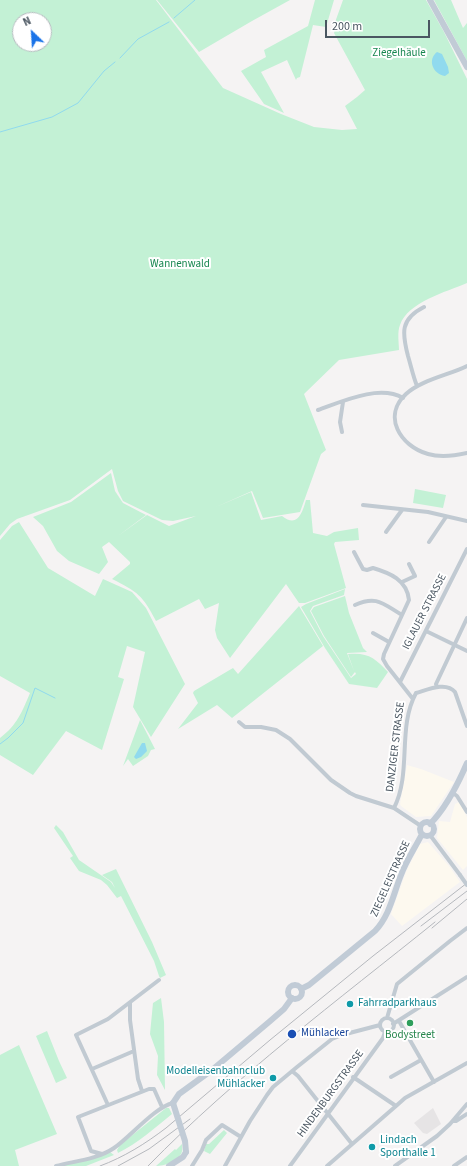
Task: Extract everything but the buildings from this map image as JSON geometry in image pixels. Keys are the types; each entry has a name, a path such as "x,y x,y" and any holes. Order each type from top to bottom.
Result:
{"street":[{"path":"430,0 467,67"},
{"path":"417,386 405,343 404,329 410,316 424,307"},
{"path":"467,366 417,386 403,398 396,407 395,418 398,430 407,442 422,452 435,456 449,456 467,453"},
{"path":"318,410 364,395 393,393 403,398"},
{"path":"342,432 340,422 343,402"},
{"path":"363,505 428,512 467,521"},
{"path":"386,532 402,510"},
{"path":"429,542 446,517"},
{"name":"IGLAUER STRASSE","path":"400,682 467,549"},
{"path":"354,552 363,570 373,568 382,570 396,577 402,582 415,576 409,564"},
{"name":"DANZIGER STRASSE","path":"394,808 399,798 403,780 405,740 413,699 383,659 389,642 409,600 402,582"},
{"path":"355,605 366,600 376,600 402,614"},
{"path":"437,688 436,684 467,618"},
{"path":"426,631 467,651"},
{"path":"373,633 389,642"},
{"path":"413,699 416,693 446,686 452,688 455,692 467,726"},
{"name":"DANZIGER STRASSE","path":"405,689 416,693"},
{"path":"239,722 245,727 261,727 276,730 290,739 327,775 350,793 394,808 421,826"},
{"path":"430,824 453,793 467,763"},
{"path":"453,793 457,796 467,812"},
{"path":"421,826 426,823 430,824"},
{"path":"421,826 420,830 422,834 426,836 430,835 434,830 430,824"},
{"name":"ZIEGELEISTRASSE","path":"301,989 309,985 381,925 389,911 401,875 422,834"},
{"path":"430,835 467,885"},
{"path":"225,1166 241,1137 273,1087 337,1036 380,1025 383,1020 387,1018 397,984 467,928"},
{"path":"380,1025 382,1030 385,1032 391,1030 393,1024 467,977"},
{"path":"108,1105 76,1035 108,1019 130,1003 147,987 159,980"},
{"name":"ZIEGELEISTRASSE","path":"292,998 288,993 291,987 298,986 301,989"},
{"name":"ZIEGELEISTRASSE","path":"292,998 296,999 299,997 301,989"},
{"name":"ZIEGELEISTRASSE","path":"162,1107 173,1103 179,1094 224,1060 270,1022 287,1006 292,998"},
{"path":"130,1003 134,1051 138,1079 142,1091"},
{"path":"387,1018 393,1024"},
{"path":"399,1021 434,1082"},
{"name":"HINDENBURGSTRASSE","path":"290,1166 327,1113 383,1038 385,1032"},
{"path":"92,1069 134,1051"},
{"path":"391,1077 422,1060"},
{"path":"327,1166 405,1098 467,1063"},
{"path":"292,1071 298,1076 352,1144"},
{"path":"354,1077 396,1106"},
{"path":"56,1166 90,1158 102,1154 114,1148 162,1107 154,1089 142,1091 78,1117 91,1151 102,1154"},
{"path":"169,1166 185,1154 185,1142 173,1103"},
{"path":"396,1166 437,1136 453,1121 467,1104"},
{"path":"453,1121 456,1121 467,1114"},
{"path":"192,1166 202,1150 206,1140 222,1125 241,1137"},
{"path":"454,1166 467,1157"}],"shaded area":[{"path":"407,765 454,782 431,816 416,817 400,804"},
{"path":"459,802 467,817 467,866 463,870 437,838 439,821 450,822 455,804"},
{"path":"428,842 449,866 460,882 402,926 391,914 406,872 420,844"},
{"path":"433,1108 441,1124 427,1134 423,1133 414,1123"}],"green space":[{"name":"Wannenwald","path":"0,0 156,0 223,88 314,127 342,130 357,129 345,106 365,90 334,33 335,30 333,28 343,0 426,0 444,32 467,79 467,283 439,294 419,304 411,310 404,317 399,328 399,350 339,360 304,394 326,450 321,454 300,512 263,518 252,491 216,507 251,492 261,520 282,516 292,521 298,518 301,514 306,500 310,500 313,533 327,536 334,532 358,528 359,540 335,542 334,544 346,588 305,603 299,603 286,584 230,658 217,638 215,630 219,603 205,609 199,599 156,621 147,605 134,591 112,579 130,564 130,562 109,542 102,547 108,562 99,574 69,561 57,551 43,526 33,517 71,502 111,473 115,491 123,503 146,515 118,536 147,515 169,526 196,516 173,521 162,520 123,501 118,491 112,469 70,500 17,519 10,524 0,536"},
{"path":"157,0 290,0 199,52"},
{"path":"315,0 334,0 326,27 313,25 300,77 296,80 287,60 261,72 284,113 264,104 241,71 266,57 264,50 308,26"},
{"path":"434,0 451,0 463,28 467,23 467,61"},
{"path":"415,489 446,495 443,508 413,503"},
{"path":"19,522 48,568 95,596 103,579 132,592 146,608 185,684 151,737 133,707 145,652 127,646 118,677 124,679 102,750 66,731 33,775 0,755 0,738 15,723 30,693 0,676 0,540 12,526"},
{"path":"345,589 344,595 313,606 310,611 323,636 351,678 356,674 355,672 351,677 324,636 311,611 314,607 345,596 349,613 363,648 367,652 347,653 354,671 348,654 361,654 371,657 388,672 377,688 349,684 325,648 301,607"},
{"path":"299,606 323,646 232,718 217,705 178,729 198,703 193,693 194,691 233,668 238,674"},
{"path":"140,720 155,749 151,750 148,756 133,766 128,759 123,766"},
{"path":"56,825 63,832 79,860 111,882 115,888 112,882 102,875 116,869 152,942 166,975 160,978 154,961 121,896 117,898 101,880 79,871 70,858 73,856 54,828"},
{"path":"161,998 164,1022 165,1090 157,1075 158,1056 150,1034 153,1003"},
{"path":"47,1031 67,1078 56,1083 36,1036"},
{"path":"19,1045 57,1134 15,1150 19,1166 0,1166 0,1055"},
{"path":"166,1108 169,1108 172,1114 153,1130 118,1153 117,1150 120,1145"},
{"path":"224,1130 227,1133 210,1154 204,1151 206,1144 209,1144"},
{"path":"182,1144 182,1153 177,1159 163,1165 156,1166 175,1149 176,1150"},
{"path":"110,1152 114,1155 86,1166 61,1166"}],"water":[{"path":"437,52 442,54 448,67 449,73 445,76 437,73 432,63 432,59"},
{"path":"142,743 145,743 147,751 141,757 136,759 134,757"}],"waterway":[{"path":"174,18 195,0"},
{"path":"120,58 138,39 169,22"},
{"path":"0,132 52,117 78,103 104,71 115,62"},
{"path":"0,744 23,723 35,688 55,698"}],"railway":[{"path":"100,1166 134,1150 166,1128 270,1040 373,956 467,883"},
{"path":"421,926 467,891"},
{"path":"432,928 467,899"},
{"path":"148,1166 216,1101 252,1070 324,1010 435,922"},
{"path":"118,1166 149,1149 190,1119"}],"place":[{"name":"Fahrradparkhaus","path":"350,1004"},
{"name":"Bodystreet","path":"410,1023"},
{"name":"Mühlacker","path":"292,1034"},
{"name":"Modelleisenbahnclub Mühlacker","path":"273,1078"},
{"name":"Lindach Sporthalle 1","path":"372,1147"}],"park label":[{"name":"Ziegelhäule","path":"399,54"}]}
